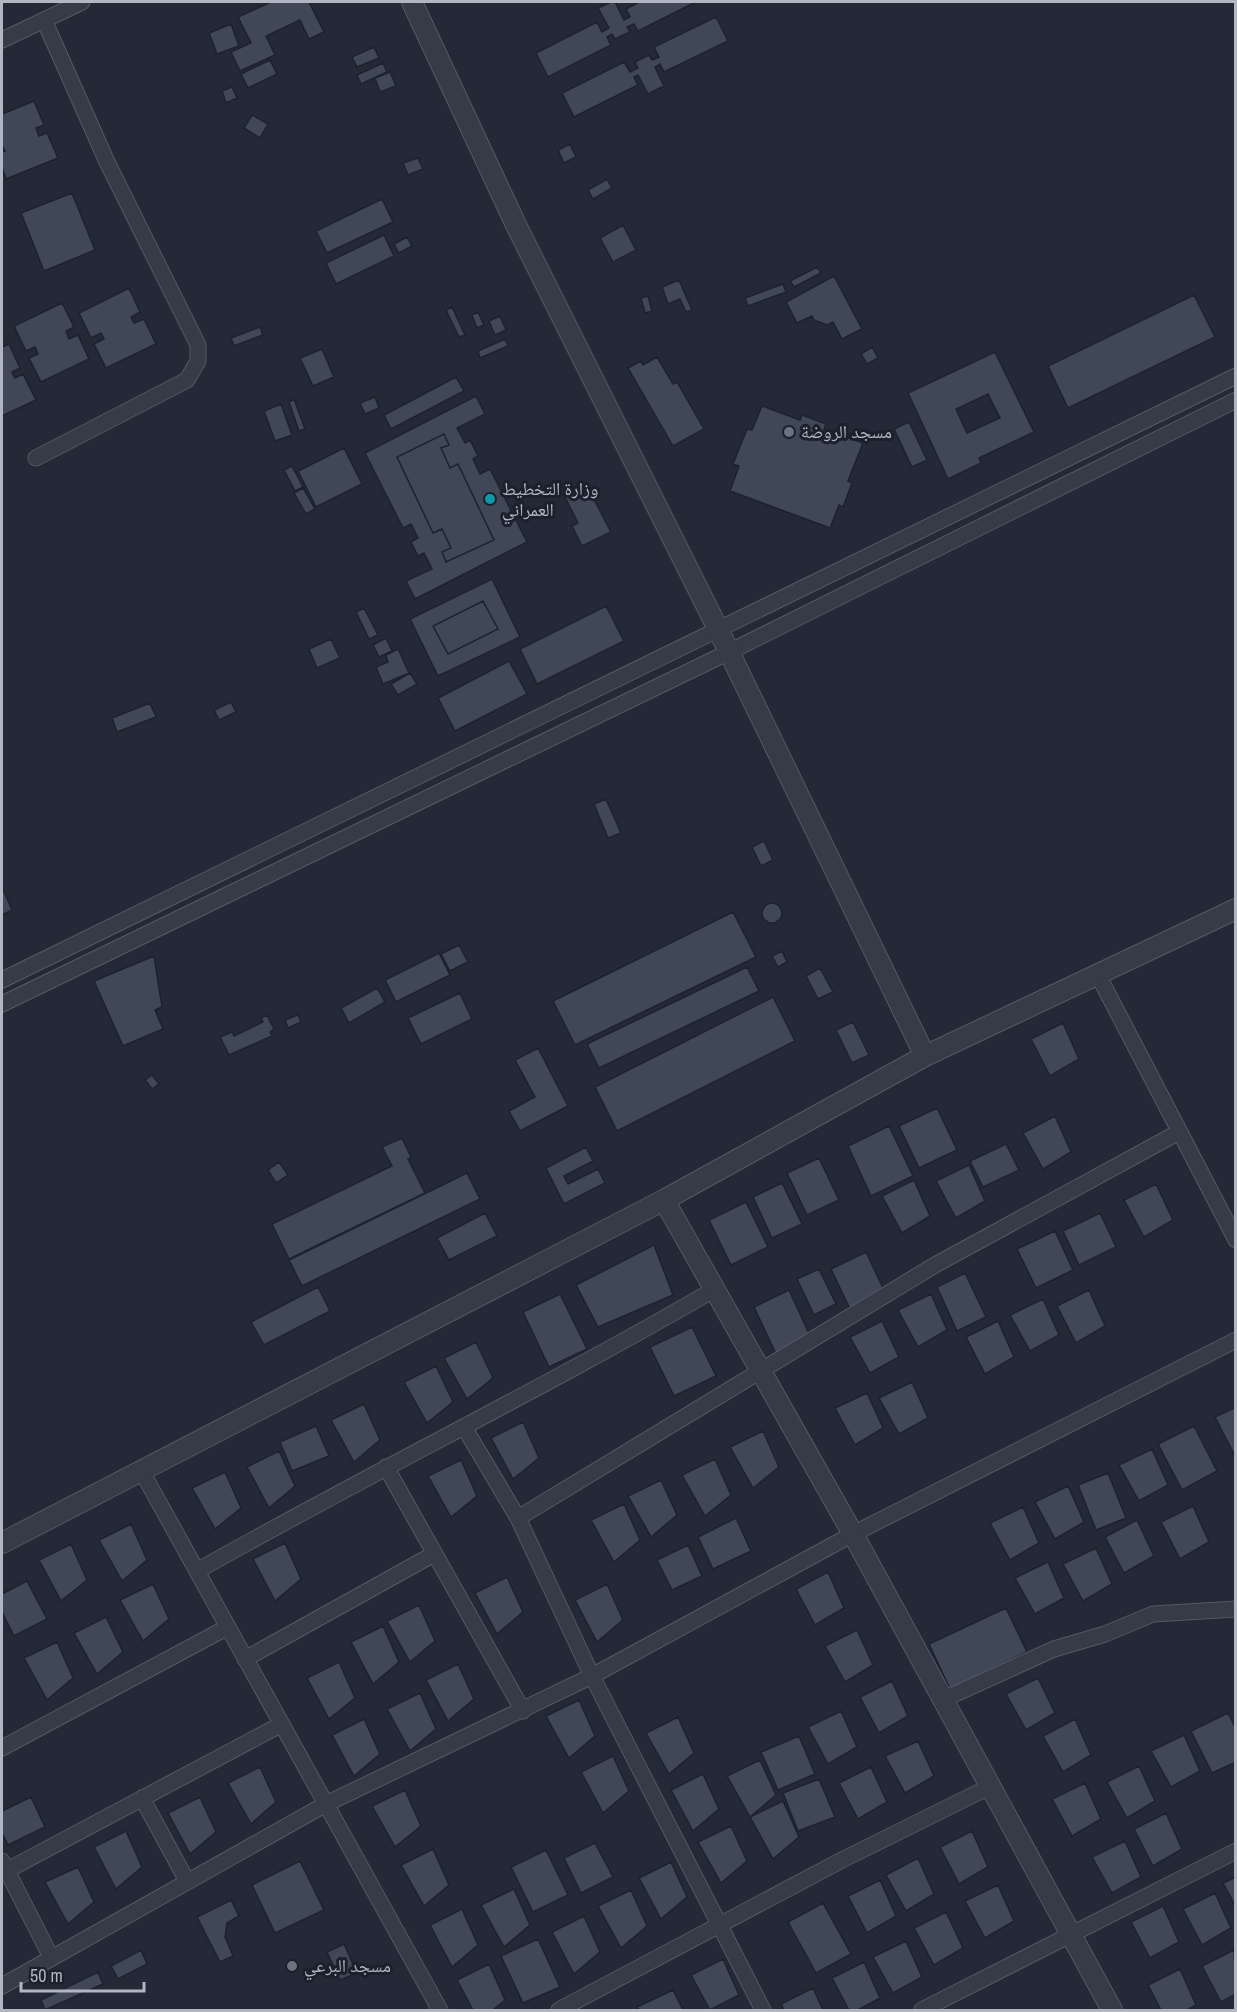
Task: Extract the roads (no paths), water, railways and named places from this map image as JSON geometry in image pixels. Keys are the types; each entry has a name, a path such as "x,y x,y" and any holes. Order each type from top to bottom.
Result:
{"street":[{"path":"2,40 82,2"},
{"path":"412,2 516,225 718,629 925,1056"},
{"path":"36,458 186,380 198,361 198,345 107,162 44,20"},
{"path":"2,980 1236,376"},
{"path":"2,1004 729,652 1236,400"},
{"path":"2,1543 664,1200 925,1056 1096,973 1236,909"},
{"path":"1096,973 1236,1240"},
{"path":"518,1518 935,1265 1179,1132"},
{"path":"664,1200 853,1534 1112,2010"},
{"path":"197,1570 386,1467 597,1359 716,1289"},
{"path":"2,1986 326,1804 592,1676 853,1534 1236,1340"},
{"path":"464,1426 518,1518 592,1676 764,2010"},
{"path":"386,1467 523,1711"},
{"path":"141,1470 440,2010"},
{"path":"246,1659 434,1554"},
{"path":"942,1700 1054,1648 1105,1634 1153,1614 1236,1609"},
{"path":"2,1748 228,1627"},
{"path":"51,1957 3,1868 282,1724"},
{"path":"559,2010 842,1860 989,1787"},
{"path":"142,1798 187,1881"},
{"path":"922,2010 1070,1933 1236,1851"}],"place":[{"name":"مسجد الروضة","path":"789,432"},
{"name":"وزارة التخطيط العمراني","path":"490,499"},
{"name":"مسجد البرعي","path":"292,1966"}]}
